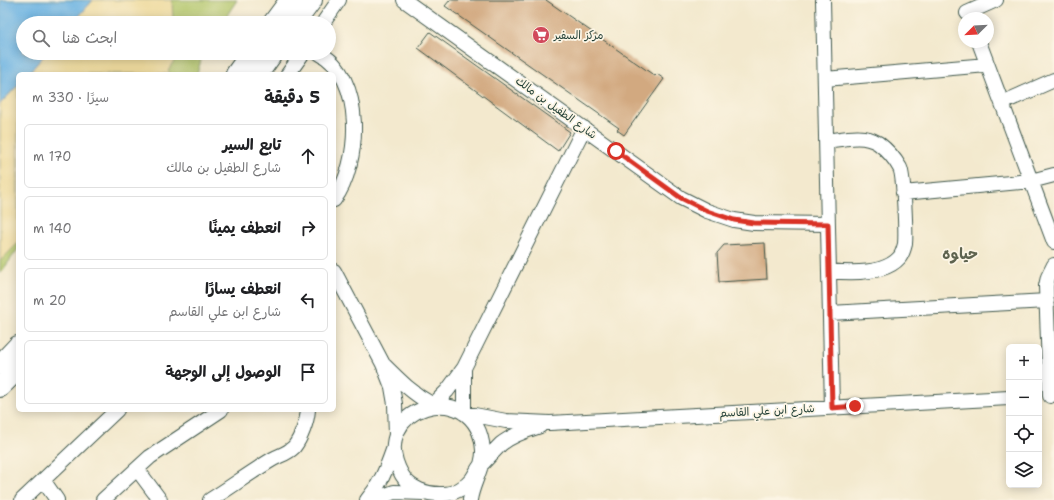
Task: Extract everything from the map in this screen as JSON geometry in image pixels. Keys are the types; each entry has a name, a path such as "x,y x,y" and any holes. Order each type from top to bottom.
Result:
{"highway":[{"path":"278,16 290,0"},
{"path":"300,16 312,0"},
{"path":"237,72 246,60"},
{"path":"259,72 268,60"},
{"path":"0,365 16,348"},
{"path":"0,387 16,371"}],"street":[{"path":"328,16 339,0"},
{"name":"شارع الطفيل بن مالك","path":"404,0 681,198 707,211 734,220 754,223 828,224"},
{"path":"823,0 832,408"},
{"path":"968,10 996,0"},
{"path":"980,48 1054,242"},
{"path":"289,72 298,60"},
{"path":"329,60 339,70 348,88 352,106 354,128 352,158 345,180 336,196"},
{"path":"825,79 987,65"},
{"path":"1002,103 1054,80"},
{"path":"433,405 447,391 464,368 584,128"},
{"path":"827,141 861,137 877,142 890,154 901,169 906,227 905,244 900,257 892,264 880,269 855,272 829,271"},
{"path":"903,193 1031,181 1054,175"},
{"path":"1048,396 1046,286 1052,273"},
{"path":"336,275 384,364 392,387 395,404 396,435 393,450 377,489 367,500"},
{"path":"830,313 1047,301"},
{"path":"384,364 406,387 433,405"},
{"path":"464,368 464,413"},
{"name":"شارع ابن علي القاسم","path":"464,413 506,421 550,423 1006,398"},
{"path":"396,435 402,424 410,415 421,408 433,405 444,406 454,408 464,413 474,424 481,437 483,452 470,500"},
{"path":"102,500 150,457 218,412"},
{"path":"274,458 294,438 302,412"},
{"path":"210,500 274,458 286,453 296,444 308,412"},
{"path":"22,500 108,413"},
{"name":"شارع ابن علي القاسم","path":"480,467 502,443 522,432 550,423"},
{"path":"393,450 396,465 404,478 415,488 434,497"},
{"path":"373,500 394,492 434,497 459,490 471,480 480,467"},
{"path":"137,469 160,500"},
{"path":"43,480 57,500"}],"green space":[{"path":"172,0 237,0 227,16 173,16"},
{"path":"174,60 201,60 198,72 169,72 168,70"},
{"path":"16,245 16,252 0,274 0,261"}],"sand":[{"path":"93,0 172,0 173,16 79,16"},
{"path":"40,60 174,60 168,70 169,72 30,72"},
{"path":"16,87 16,245 0,261 0,104"}],"water":[{"path":"0,0 93,0 79,16 16,16 16,60 40,60 30,72 16,72 16,87 0,104"}],"building":[{"name":"مركز السفير","path":"450,0 546,0 655,76 657,74 664,79 624,135 617,130 619,128 445,6"},
{"path":"430,32 570,132 558,151 418,48"},
{"path":"765,243 767,279 719,282 717,253 724,245"}],"place":[{"name":"مركز السفير","path":"541,35"}],"district":[{"name":"حياوه","path":"960,254"}],"route":[{"path":"616,151 681,198 707,211 734,220 754,223 828,224 832,408 855,406"}]}
